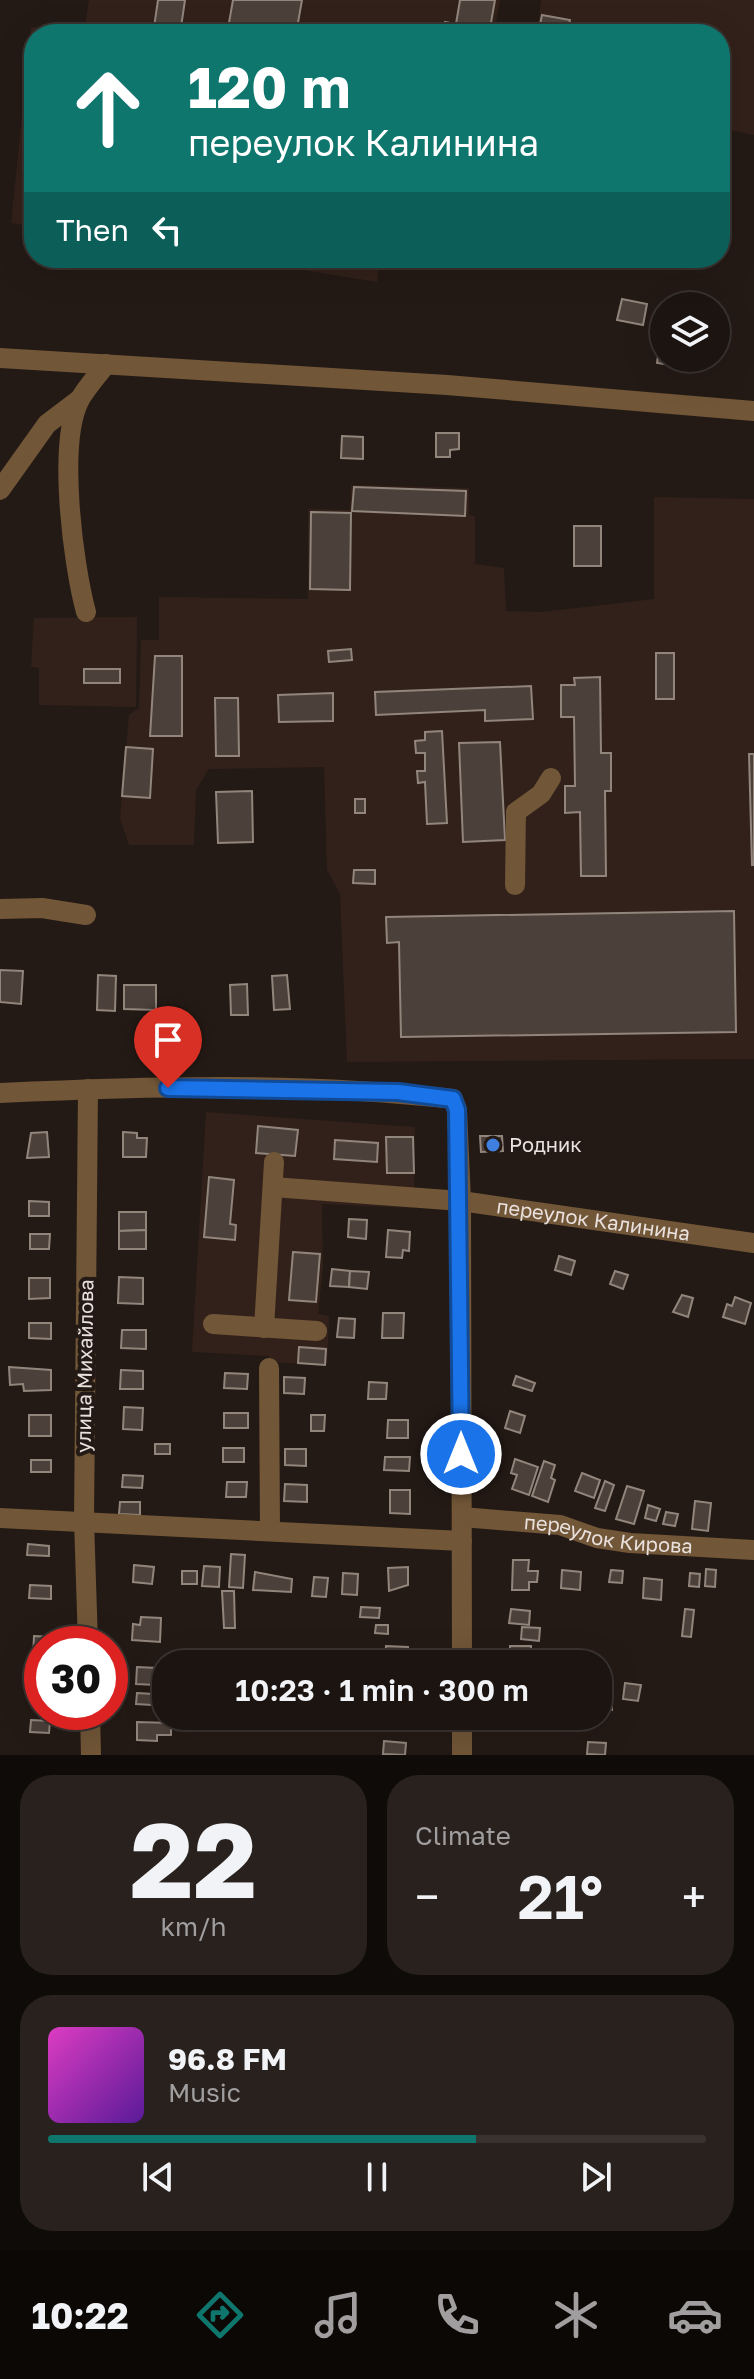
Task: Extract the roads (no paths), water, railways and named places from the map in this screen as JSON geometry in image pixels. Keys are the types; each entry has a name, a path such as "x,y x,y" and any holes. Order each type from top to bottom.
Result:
{"street":[{"path":"0,358 447,385 754,411"},
{"path":"0,490 47,424 80,399 106,364"},
{"path":"80,399 72,427 70,469 74,569 86,612"},
{"path":"515,885 516,812 541,794 551,778"},
{"path":"1,908 53,909 86,915"},
{"path":"0,1093 88,1089 398,1092 453,1099 457,1110 461,1201 462,1650"},
{"name":"улица Михайлова","path":"87,1626 84,1520 88,1089"},
{"path":"264,1328 274,1162"},
{"name":"переулок Калинина","path":"273,1187 461,1201 754,1243"},
{"path":"213,1324 317,1331"},
{"path":"269,1368 270,1530"},
{"name":"переулок Кирова","path":"462,1517 560,1525 597,1538 630,1543 754,1550"},
{"path":"0,1518 462,1541"},
{"path":"90,1730 91,1755"},
{"path":"462,1730 462,1755"}],"place":[{"name":"Родник","path":"493,1145"}]}
